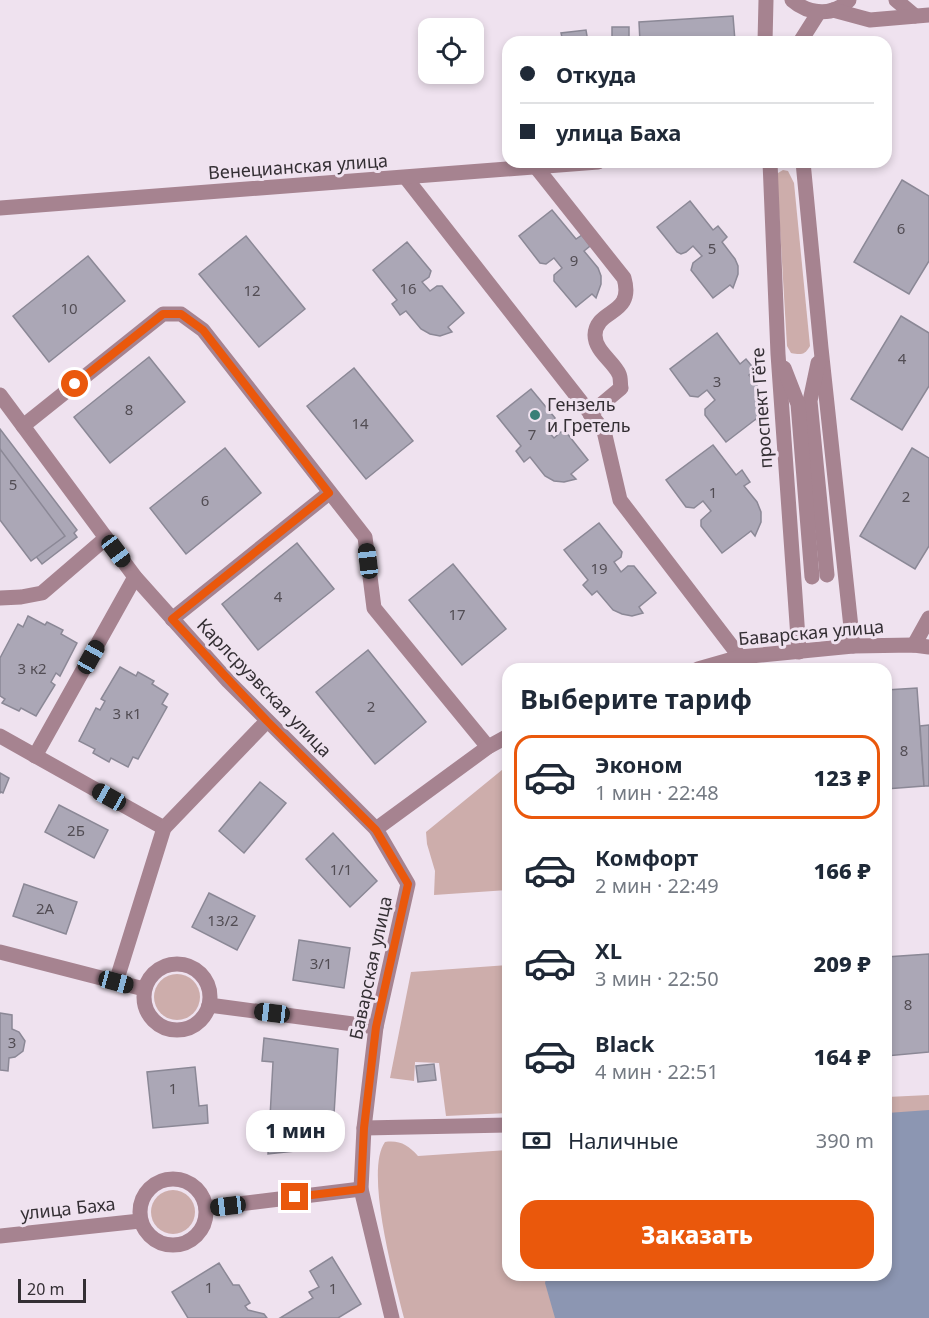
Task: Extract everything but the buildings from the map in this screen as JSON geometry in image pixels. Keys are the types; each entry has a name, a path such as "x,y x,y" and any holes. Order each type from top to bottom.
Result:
{"street":[{"path":"765,36 766,0"},
{"path":"792,0 819,10 870,20 922,16"},
{"path":"804,36 819,10 849,0"},
{"path":"896,0 922,16"},
{"name":"Венецианская улица","path":"0,208 524,168"},
{"path":"537,168 624,278 627,289 622,304 598,322 595,335 598,346 620,375 621,388 590,414"},
{"name":"проспект Гёте","path":"770,168 778,354 799,652"},
{"path":"804,168 853,646"},
{"path":"406,178 604,431 620,500 740,657"},
{"path":"23,426 163,314 181,314 203,330 329,493 366,537 374,608 488,747"},
{"path":"778,354 798,404 820,576 810,401 821,348"},
{"name":"Карлсруэвская улица","path":"0,395 135,577 267,721 376,830"},
{"path":"172,619 329,493"},
{"path":"0,598 42,593 106,538"},
{"path":"35,756 135,577"},
{"path":"922,646 929,618"},
{"name":"Баварская улица","path":"719,663 740,657 853,646 922,646"},
{"path":"116,982 164,828 267,721"},
{"path":"0,736 164,828"},
{"path":"376,830 488,747 502,739"},
{"name":"Баварская улица","path":"376,830 408,884 376,1027 364,1128 361,1189 392,1318"},
{"path":"0,952 144,989"},
{"path":"170,964 181,964 192,967 201,974 210,994 209,1005 205,1015 189,1029 178,1031 167,1029 157,1024 149,1016 144,1006 144,989 151,975 160,968 170,964"},
{"path":"209,1005 376,1027"},
{"path":"364,1128 502,1125"},
{"path":"177,1178 188,1182 197,1189 206,1208 206,1219 201,1229 194,1238 185,1243 163,1244 153,1239 145,1231 140,1221 141,1199 156,1182 166,1179 177,1178"},
{"path":"206,1208 361,1189"},
{"name":"улица Баха","path":"0,1236 140,1221"}],"shaded area":[{"path":"783,170 788,171 794,183 810,346 800,354 791,353 787,346 777,178 778,173"},
{"path":"502,770 502,890 434,895 435,871 426,832"},
{"path":"502,965 502,1113 446,1116 439,1063 415,1062 414,1081 390,1078 411,972"},
{"path":"177,974 193,981 200,997 193,1013 177,1020 161,1013 154,997 161,981"},
{"path":"929,1095 929,1318 404,1318 388,1255 379,1201 379,1156 385,1142 403,1144 418,1156 502,1150 502,1281 892,1281 892,1097"},
{"path":"173,1190 182,1191 189,1196 194,1203 194,1221 189,1228 182,1233 173,1234 164,1233 157,1228 152,1221 151,1212 152,1203 157,1196 164,1191"}],"water":[{"path":"929,1110 929,1318 555,1318 546,1281 892,1281 892,1113"}],"place":[{"name":"Гензель и Гретель","path":"535,415"}],"route":[{"path":"75,384 163,314 181,314 203,330 329,493 172,619 228,681 376,830 408,884 376,1027 364,1128 361,1189 295,1197"}]}
